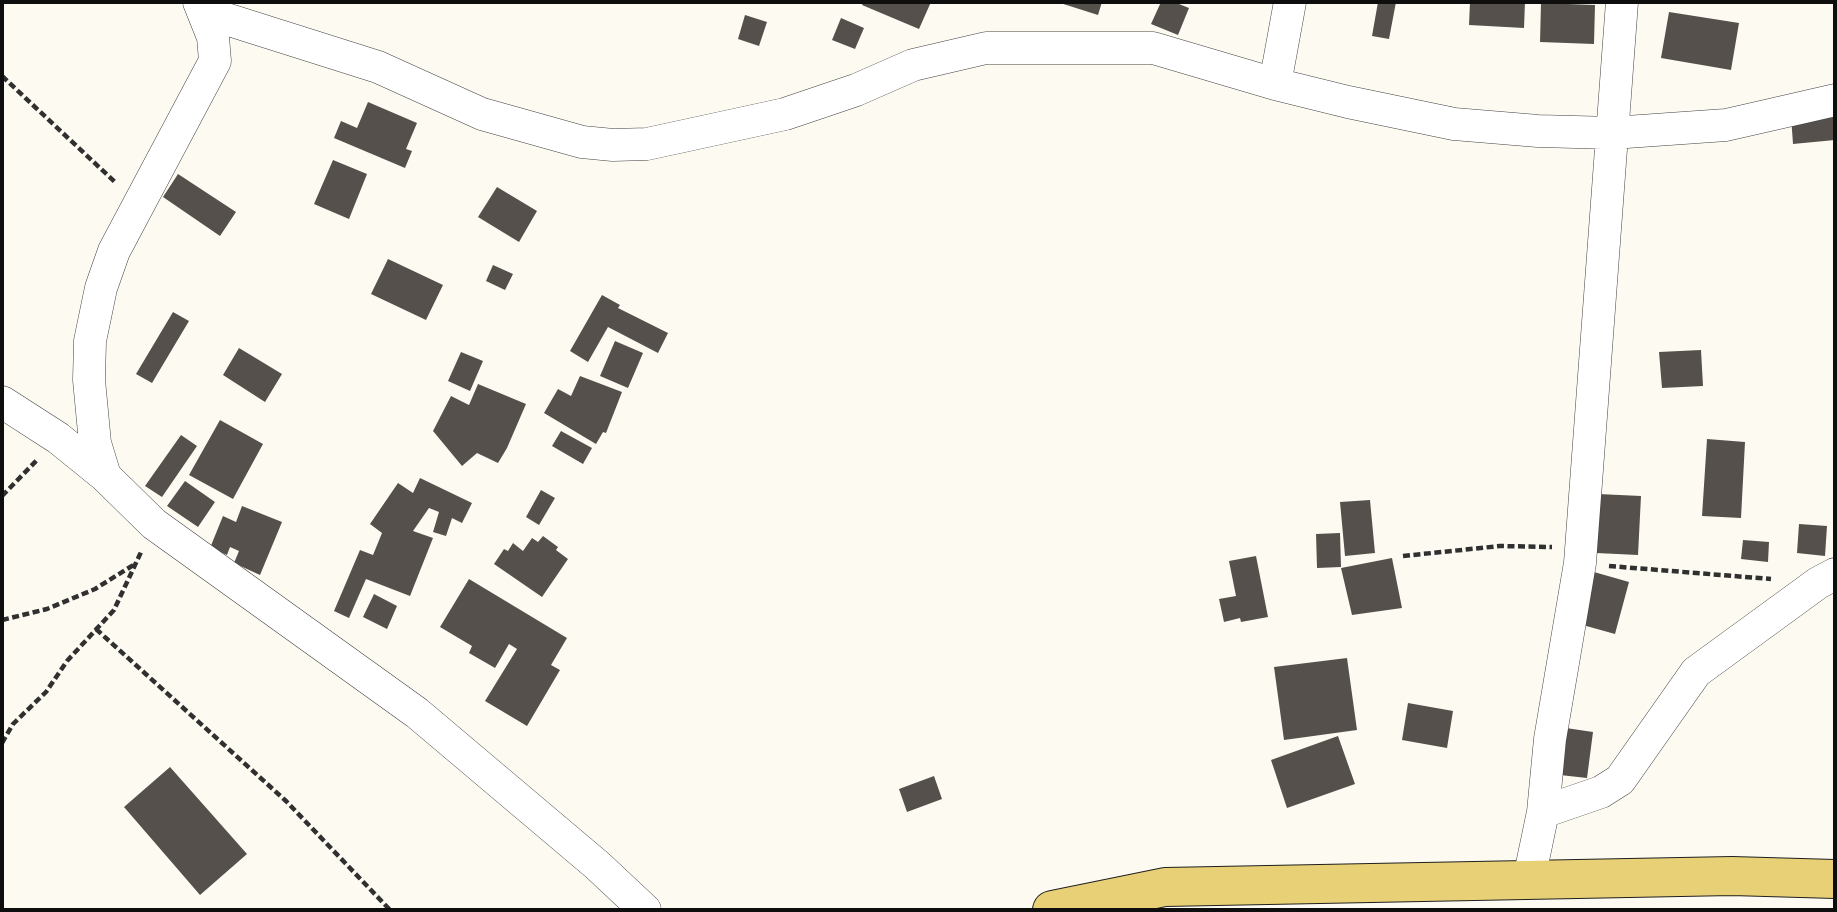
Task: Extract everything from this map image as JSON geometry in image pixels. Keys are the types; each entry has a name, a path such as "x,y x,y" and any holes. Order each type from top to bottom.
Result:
{"main road":[{"path":"1052,910 1165,887 1732,876 1835,879"}],"street":[{"path":"1275,84 1290,2"},
{"path":"1529,879 1543,811 1550,739 1580,555 1622,2"},
{"path":"202,7 378,67 482,114 582,142 612,145 647,144 785,114 856,90 913,65 986,48 1153,48 1275,84 1348,102 1454,124 1538,131 1612,133 1726,125 1835,100"},
{"path":"105,476 95,443 89,380 90,341 101,288 114,251 215,61 214,37 202,7"},
{"path":"2,402 58,438 105,476 154,524 417,713 597,865 645,910"},
{"path":"1543,811 1601,792 1620,780 1696,672 1827,578"}],"path":[{"path":"2,76 138,203"},
{"path":"2,496 58,438"},
{"path":"2,743 13,724 46,692 67,661 114,610 154,524"},
{"path":"1403,556 1500,546 1827,578"},
{"path":"2,620 47,609 95,589 136,563"},
{"path":"96,629 286,801 390,910"}],"building":[{"path":"863,2 931,2 919,29 862,5"},
{"path":"1057,2 1102,2 1098,15"},
{"path":"1161,2 1174,2 1189,8 1178,35 1151,24"},
{"path":"1378,2 1396,2 1389,39 1372,36"},
{"path":"1470,2 1525,2 1524,28 1469,25"},
{"path":"1541,3 1595,5 1594,44 1540,42"},
{"path":"1669,12 1739,23 1731,70 1661,58"},
{"path":"745,15 767,22 759,46 738,39"},
{"path":"841,18 864,28 855,49 832,40"},
{"path":"368,102 417,123 406,149 412,151 405,168 334,138 341,121 357,128"},
{"path":"1835,113 1835,140 1793,144 1791,116"},
{"path":"333,160 367,174 349,219 314,204"},
{"path":"178,174 236,212 220,236 163,197"},
{"path":"497,187 537,211 519,242 478,217"},
{"path":"388,259 443,285 426,320 371,294"},
{"path":"493,265 513,274 505,290 486,281"},
{"path":"602,295 620,305 618,308 668,333 658,353 608,327 588,362 570,351"},
{"path":"173,312 189,321 152,383 136,374"},
{"path":"615,341 643,353 628,388 600,376"},
{"path":"239,348 282,374 265,402 223,375"},
{"path":"1701,350 1703,386 1662,388 1659,352"},
{"path":"461,352 483,361 470,391 448,381"},
{"path":"580,376 622,392 606,433 603,432 596,444 544,413 558,389 571,396"},
{"path":"478,384 526,404 498,463 477,453 462,466 433,431 451,396 469,405"},
{"path":"220,420 263,444 233,499 189,475"},
{"path":"561,431 592,448 583,464 552,446"},
{"path":"181,435 197,446 162,497 145,486"},
{"path":"1707,439 1745,442 1741,518 1702,516"},
{"path":"420,478 472,503 462,523 452,518 446,536 433,532 439,512 429,508 413,531 433,538 410,596 366,579 349,618 334,611 360,550 373,555 382,533 370,524 398,483 413,493"},
{"path":"185,481 215,502 198,527 167,506"},
{"path":"541,490 555,498 539,525 526,517"},
{"path":"1598,494 1641,496 1638,555 1596,553"},
{"path":"1370,500 1375,553 1345,556 1340,502"},
{"path":"242,506 282,522 260,575 234,563 239,551 230,547 227,555 210,548 223,516 236,522"},
{"path":"1799,524 1827,526 1825,556 1797,553"},
{"path":"1340,533 1341,567 1317,568 1316,534"},
{"path":"543,536 568,559 542,597 494,564 504,549 508,551 513,543 523,551 532,538 538,542"},
{"path":"1743,540 1769,542 1768,562 1741,559"},
{"path":"1256,556 1268,617 1241,622 1240,618 1224,622 1219,599 1236,596 1229,561"},
{"path":"1392,558 1402,608 1352,615 1341,568"},
{"path":"1587,570 1629,582 1615,634 1572,622"},
{"path":"469,579 567,638 551,665 560,670 527,726 485,701 517,649 509,644 495,668 469,653 472,646 440,627"},
{"path":"374,594 397,606 387,629 363,617"},
{"path":"1347,658 1357,730 1284,740 1274,667"},
{"path":"1408,703 1453,711 1447,748 1402,740"},
{"path":"1566,728 1593,732 1587,778 1560,775"},
{"path":"1338,736 1355,784 1287,808 1271,760"},
{"path":"170,767 247,854 200,895 124,807"},
{"path":"934,776 942,799 907,812 899,789"}]}
